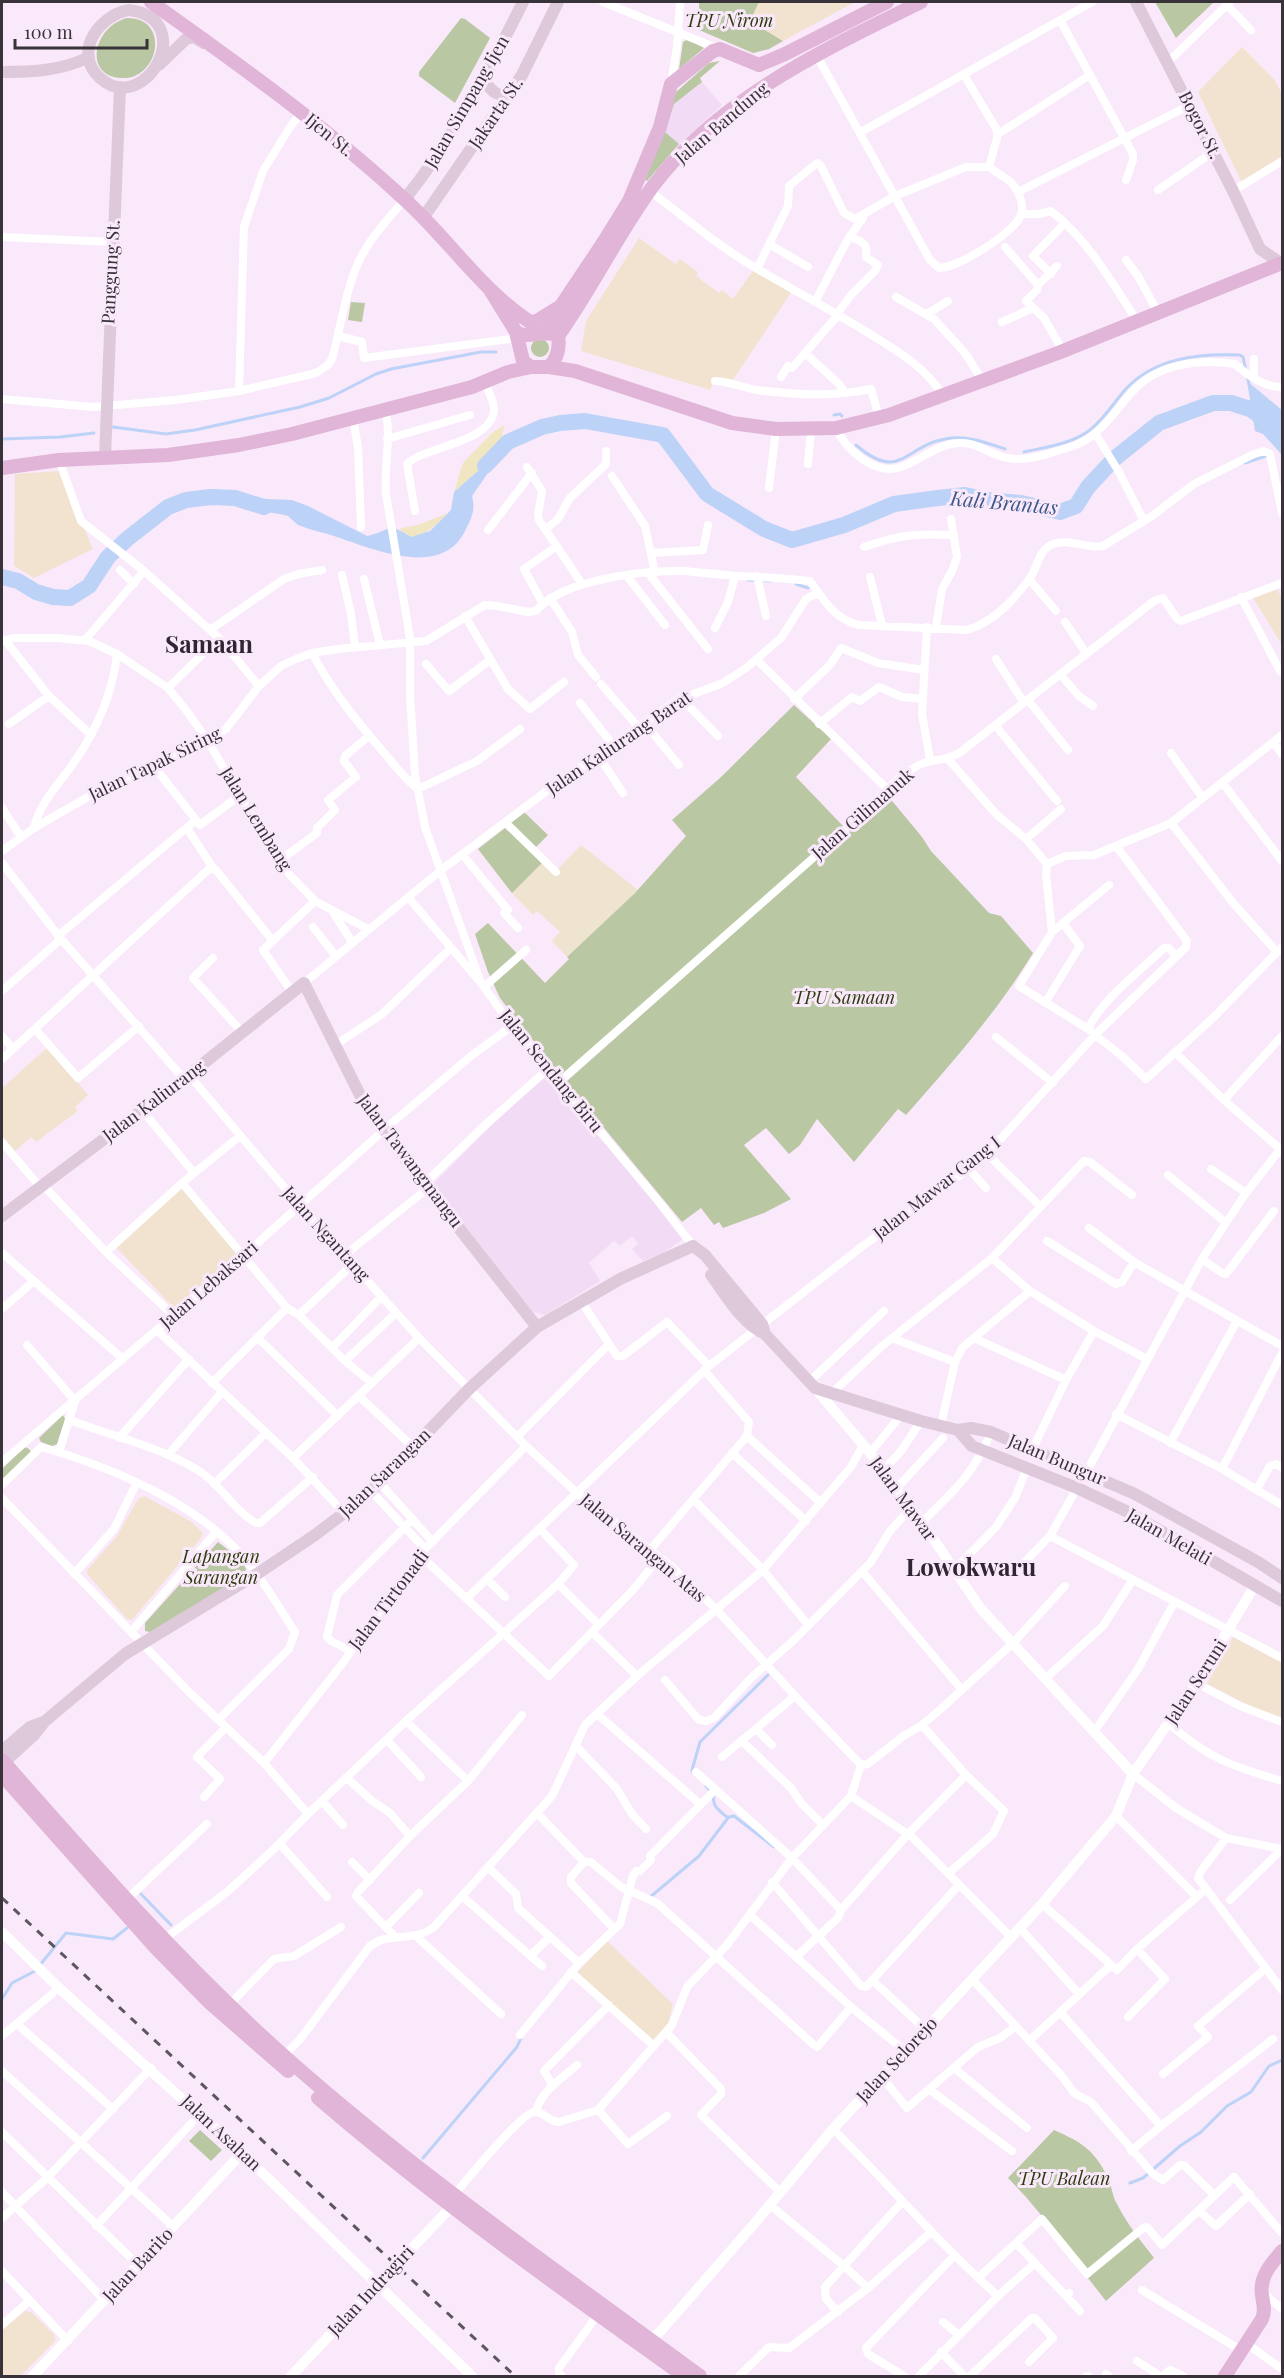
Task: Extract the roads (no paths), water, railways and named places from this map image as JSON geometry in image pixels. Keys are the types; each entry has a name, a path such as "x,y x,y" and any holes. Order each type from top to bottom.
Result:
{"main road":[{"path":"137,2 160,30 163,41 162,53 155,70"},
{"name":"Ijen St.","path":"151,2 302,112 405,199 489,288 530,322 537,321 561,306"},
{"name":"Jalan Simpang Ijen","path":"405,199 448,140 504,41 523,2"},
{"name":"Jakarta St.","path":"423,218 522,75 558,2"},
{"name":"Jalan Bandung","path":"720,49 759,65 887,2"},
{"name":"Jalan Bandung","path":"552,334 650,191 686,150 758,91 816,54 921,2"},
{"name":"Bogor St.","path":"1136,2 1190,105 1260,249"},
{"path":"187,27 129,10 111,16 99,26 89,46 89,57 94,71 99,78 120,87 137,84 155,70 186,39 195,37 216,49"},
{"path":"671,84 704,57 720,49"},
{"path":"2,72 45,71 68,66 89,57"},
{"path":"758,91 759,65"},
{"path":"482,80 494,92 506,98"},
{"name":"Jalan Bandung","path":"552,334 561,306 629,201 658,130 671,84"},
{"name":"Panggung St.","path":"105,457 120,87"},
{"path":"1257,272 1260,249 1282,263"},
{"path":"2,468 59,460 168,456 199,452 292,434 485,383 508,372 531,367 549,367 584,374 732,423 776,429 836,428 879,417 1062,351 1282,263"},
{"name":"Ijen St.","path":"489,288 516,335 524,361 531,367"},
{"path":"516,335 552,334 559,344 556,358 549,367"},
{"name":"Jalan Kaliurang","path":"2,1216 186,1077 304,982"},
{"name":"Jalan Tawangmangu","path":"304,982 363,1101 426,1186 537,1327"},
{"name":"Jalan Sarangan","path":"3,1758 34,1735 44,1722 141,1643 257,1574 344,1513 375,1486 469,1389 537,1327 636,1271 693,1246"},
{"name":"Jalan Mawar","path":"693,1246 705,1255 761,1329 812,1385"},
{"name":"Jalan Bungur","path":"812,1385 921,1421 958,1430 978,1428 991,1432 1135,1494 1282,1578"},
{"name":"Jalan Melati","path":"958,1430 966,1441 983,1451 1077,1488 1126,1511 1254,1587 1282,1601"},
{"path":"1126,1511 1135,1494"},
{"path":"3,1758 214,1999 229,2005 284,2056 453,2201"},
{"path":"3,1758 155,1947 384,2154 453,2201 568,2286 684,2376"},
{"path":"1225,2376 1264,2314 1261,2292 1266,2273 1282,2252"},
{"path":"601,2311 649,2339 699,2376"}],"street":[{"path":"603,2 677,32 680,2"},
{"path":"861,132 1092,2"},
{"path":"1168,62 1229,3 1251,30"},
{"path":"1060,20 1133,157 1126,180"},
{"name":"Jalan Bandung","path":"671,84 677,32 720,49"},
{"path":"757,269 789,204 789,186 817,164 821,166 844,213 855,219 895,196 966,166 989,167 1011,182 1018,192 1022,208 1021,214 998,239 949,267 939,268 933,264 895,196 861,132 816,54"},
{"path":"964,75 998,134"},
{"path":"989,167 998,134 1090,75"},
{"path":"1018,192 1190,105"},
{"path":"239,391 244,227 263,171 302,112"},
{"path":"1158,190 1213,152"},
{"path":"1233,191 1282,161"},
{"path":"650,191 717,243 757,269 816,300 912,360 923,369 943,395"},
{"path":"2,399 106,406 176,400 239,391 324,369 332,359 359,260 368,245 405,199"},
{"path":"1021,214 1051,211 1065,223 1104,269 1137,321"},
{"path":"816,300 850,236 868,213"},
{"path":"1051,274 1033,256 1065,223"},
{"path":"781,377 788,366 792,368 805,353 878,265 866,257 865,244 850,236"},
{"path":"2,237 112,242"},
{"path":"769,244 808,267"},
{"path":"1005,247 1038,285"},
{"path":"1126,260 1138,276 1158,313"},
{"path":"1057,267 1038,285 1037,290 1026,301 1044,318 1062,351"},
{"path":"896,297 927,314 965,353 982,380"},
{"path":"927,314 948,301"},
{"path":"1002,322 1033,308"},
{"path":"338,336 362,342 364,358 516,335"},
{"path":"805,353 839,384 845,393"},
{"path":"1249,374 1254,359"},
{"path":"836,428 852,451 873,464 889,468 900,468 934,449 955,443 976,445 1015,459 1074,445 1095,433 1139,384 1169,368 1192,363 1235,364 1270,388 1282,387"},
{"path":"715,381 775,392 823,394 871,389 879,417"},
{"path":"415,511 408,461 476,435 487,424 494,407 485,383"},
{"path":"385,408 389,426 385,476 410,638 410,695 415,775 425,827 483,985 526,950"},
{"path":"387,439 470,415"},
{"path":"353,418 358,448 361,527"},
{"path":"769,488 776,429"},
{"path":"808,465 811,430"},
{"path":"1095,433 1119,472 1144,521"},
{"path":"546,529 558,519 570,498 606,464 606,451"},
{"name":"Jalan Tapak Siring","path":"2,850 100,789 208,741 226,729 259,686 281,666 312,653 426,641 485,605 528,612 536,611 546,600 582,584 627,576 679,571 758,580 810,581 820,596 843,620 859,625 967,630 980,626 1007,606 1029,579 1047,547 1067,542 1100,547 1144,521 1194,484 1264,451 1270,454 1282,513"},
{"path":"59,460 81,521 127,556 219,638 259,686"},
{"path":"488,530 529,470 542,491 538,515 582,584"},
{"path":"612,476 645,526 651,553 652,573 708,649"},
{"path":"930,759 922,714 924,670 931,627 942,589 957,557 951,519"},
{"path":"651,553 703,550 708,525"},
{"path":"864,547 903,535 927,533 954,535"},
{"path":"557,546 524,569 572,632 578,655 598,681 679,765"},
{"path":"120,570 134,584"},
{"path":"210,630 284,579 322,570"},
{"path":"85,640 144,571"},
{"path":"342,575 351,614 355,647"},
{"path":"627,576 665,626"},
{"path":"715,628 728,602 735,576"},
{"path":"870,577 882,626"},
{"path":"364,579 380,645"},
{"path":"1029,579 1056,611"},
{"path":"758,580 766,616"},
{"path":"1052,932 1047,864 1026,840 996,814 948,759 995,726 1159,598 1164,599 1177,619 1181,621 1282,583"},
{"name":"Jalan Kaliurang Barat","path":"304,982 440,871 597,755 681,698 723,683 757,660 781,638 806,599 813,595 820,596"},
{"path":"1241,597 1280,671"},
{"path":"465,616 508,689 530,709 564,682"},
{"path":"1065,622 1086,654"},
{"name":"Jalan Lembang","path":"3,640 57,638 85,640 100,644 168,688 208,741 279,861 315,901 368,929"},
{"path":"168,688 219,638"},
{"path":"3,640 49,696 91,735"},
{"path":"794,699 830,665 841,648 878,663 924,670"},
{"path":"312,653 326,680 369,736 418,789"},
{"path":"34,828 47,797 91,735 104,710 113,680 117,654"},
{"path":"996,659 1026,702 1068,750"},
{"path":"426,664 449,691 490,660"},
{"path":"757,660 888,790"},
{"path":"113,680 131,662"},
{"path":"1060,674 1079,696 1093,706"},
{"path":"819,723 850,698 854,697 860,701 879,687 902,697 923,699"},
{"path":"9,724 49,696"},
{"path":"681,698 718,736"},
{"path":"580,703 613,745"},
{"path":"995,726 1059,805 1026,840"},
{"path":"418,789 477,761 520,729"},
{"path":"1047,864 1066,856 1094,855 1171,823 1282,735"},
{"path":"279,861 317,833 316,828 335,810 328,800 356,777 344,761 345,756 369,736"},
{"path":"1274,742 1282,754"},
{"path":"1171,753 1202,797"},
{"path":"597,755 623,793"},
{"name":"Jalan Gilimanuk","path":"560,1082 903,776 930,759 948,759"},
{"path":"153,765 200,825 239,796"},
{"path":"1222,782 1282,861"},
{"path":"2,808 21,837"},
{"path":"2,991 59,938 196,820"},
{"path":"505,822 556,872"},
{"path":"1109,885 1052,932 1020,987 1091,1032 1146,1079 1214,1017 1280,950 1233,904 1171,823"},
{"path":"187,828 213,868 273,941"},
{"path":"1091,1032 1176,957 1186,947 1187,941 1117,847"},
{"path":"462,854 508,910 504,913 518,928"},
{"name":"Jalan Ngantang","path":"2,863 59,938 240,1136 381,1297 469,1389"},
{"path":"2,1059 210,868 213,868"},
{"name":"Jalan Sendang Biru","path":"408,897 483,985 512,1026 693,1246"},
{"path":"292,992 263,950 315,901"},
{"name":"Jalan Lembang","path":"333,912 352,942"},
{"path":"1045,1003 1080,946 1063,923"},
{"path":"313,927 335,956"},
{"path":"335,1045 381,1015 451,948"},
{"path":"1091,1032 1095,1016 1164,948 1169,948 1176,957"},
{"path":"213,958 193,978 242,1032"},
{"path":"35,1029 78,1078 139,1026"},
{"name":"Jalan Lebaksari","path":"2,1462 244,1255 471,1056 512,1026"},
{"name":"Jalan Mawar Gang I","path":"467,1598 706,1368 761,1329 987,1154 1053,1083 1091,1032"},
{"path":"2,1036 13,1049"},
{"path":"1224,1100 1282,1036"},
{"path":"996,1037 1053,1083"},
{"path":"1086,1473 1202,1259 1225,1222 1281,1148 1224,1100 1175,1052"},
{"path":"345,1255 426,1186 483,1127 548,1069"},
{"path":"142,1110 194,1173"},
{"path":"106,1252 182,1183 240,1136"},
{"path":"2,1142 41,1186 106,1252 173,1315"},
{"path":"987,1154 1040,1206"},
{"path":"833,1392 892,1338 992,1258 1086,1160 1132,1195"},
{"path":"968,1168 986,1188"},
{"path":"1211,1169 1246,1193"},
{"path":"1168,1175 1225,1222"},
{"path":"182,1183 287,1308 299,1315 345,1361 372,1383"},
{"path":"1202,1259 1226,1274 1274,1212"},
{"path":"1089,1228 1134,1262 1282,1346"},
{"path":"1047,1241 1116,1284 1122,1282 1134,1262"},
{"path":"2,1253 123,1359"},
{"path":"992,1258 1030,1291 1094,1331 1147,1359"},
{"path":"299,1315 353,1264"},
{"path":"2,1309 34,1281"},
{"path":"941,1425 955,1362 963,1347 1030,1291"},
{"path":"332,1347 381,1297"},
{"path":"581,1301 617,1356 623,1356 668,1322 749,1422 747,1436 650,1550"},
{"path":"212,1383 287,1308"},
{"path":"812,1385 884,1311"},
{"path":"345,1361 396,1313"},
{"path":"1170,1443 1237,1321"},
{"path":"157,1330 294,1458 344,1513"},
{"path":"1032,1450 1066,1380 1094,1331"},
{"path":"257,1337 338,1416"},
{"path":"294,1458 419,1338"},
{"path":"892,1338 955,1362"},
{"path":"974,1338 1066,1380"},
{"path":"27,1345 75,1401 59,1452"},
{"path":"517,1437 608,1345"},
{"path":"1222,1468 1282,1353"},
{"path":"119,1438 189,1359"},
{"name":"Jalan Mawar","path":"812,1385 897,1488 981,1609 1133,1774"},
{"name":"Jalan Sarangan Atas","path":"469,1389 576,1492 650,1550 717,1610 861,1765"},
{"path":"168,1455 222,1392"},
{"path":"359,1396 413,1447"},
{"path":"1116,1414 1222,1468 1282,1505"},
{"path":"284,2056 296,2045 370,1946 379,1939 417,1937 434,1928 552,1796 560,1784 585,1725 637,1676 764,1570 866,1449 901,1415"},
{"path":"70,1420 168,1455 206,1475 256,1523 260,1523 313,1477"},
{"path":"883,1471 901,1451 921,1421"},
{"path":"922,1522 964,1481 983,1451 991,1432"},
{"path":"214,1484 266,1433"},
{"path":"32,1436 41,1447 137,1482 187,1511 216,1532 243,1557 257,1574 295,1632 289,1649 218,1720"},
{"path":"747,1436 821,1503"},
{"path":"897,1488 943,1438"},
{"name":"Jalan Tirtonadi","path":"264,1763 351,1651 423,1552 526,1446"},
{"path":"2,1485 41,1447"},
{"path":"732,1453 806,1521"},
{"path":"1257,1489 1270,1466 1276,1464 1282,1468"},
{"path":"954,1570 996,1527 1016,1498 1027,1468"},
{"path":"75,1574 114,1529 137,1482"},
{"path":"375,1486 412,1519 433,1542"},
{"path":"375,1486 423,1552 467,1598 549,1676 659,1558"},
{"path":"1020,1566 1050,1536 1077,1488"},
{"path":"2,1498 141,1643 264,1763 308,1814"},
{"path":"693,1499 764,1570 808,1625"},
{"path":"665,1680 699,1720 706,1721 714,1718 879,1553 890,1531 911,1508"},
{"path":"351,1651 327,1637 334,1603 349,1581 412,1519"},
{"path":"163,1940 227,1892 280,1844 308,1814 406,1721 558,1584 573,1564 540,1529"},
{"path":"131,1632 216,1532"},
{"path":"1050,1536 1282,1658"},
{"path":"862,1571 962,1690"},
{"path":"487,1579 505,1597"},
{"path":"1046,1678 1103,1626 1132,1581"},
{"path":"558,1584 599,1624"},
{"path":"453,2201 487,2156 529,2114 536,2112 559,2122 598,2110 666,2032 675,2019 679,2002 687,1987 727,1944 792,1858 851,1796 861,1765 868,1764 902,1737 922,1725 962,1690 1013,1644 1065,1586"},
{"name":"Jalan Seruni","path":"1133,1774 1196,1683 1254,1587"},
{"path":"1094,1732 1138,1669 1174,1603"},
{"path":"592,1632 637,1676"},
{"path":"1196,1683 1240,1706 1282,1722"},
{"path":"722,1757 795,1696"},
{"path":"597,1714 700,1804"},
{"path":"395,1937 356,1896 410,1836 468,1781 522,1715"},
{"path":"406,1721 468,1781"},
{"path":"1169,1724 1196,1747 1217,1759 1233,1767 1282,1781"},
{"path":"922,1725 966,1775 1004,1811 1004,1816 993,1834 949,1873"},
{"path":"204,1797 220,1779 197,1757 226,1727"},
{"path":"756,1729 772,1746"},
{"path":"387,1740 421,1777"},
{"path":"742,1741 791,1788 823,1825"},
{"path":"576,1746 617,1789 632,1814 646,1828"},
{"path":"696,1772 713,1791 792,1858 841,1910"},
{"path":"1133,1774 1176,1808 1226,1838 1282,1849"},
{"name":"Jalan Selorejo","path":"649,2339 659,2333 833,2129 1042,1904 1116,1816 1133,1774"},
{"path":"796,1957 838,1918 841,1910 908,1834 966,1775"},
{"path":"347,1778 371,1800 388,1811 410,1836"},
{"path":"520,2035 573,1974 579,1963 620,1924 636,1871 640,1871 651,1860 650,1856 713,1791"},
{"path":"851,1796 908,1834 1011,1936"},
{"path":"322,1801 343,1825"},
{"path":"537,1813 584,1862 591,1862 614,1883 650,1899 716,1955 817,2047 851,2007"},
{"path":"1116,1816 1196,1896"},
{"path":"126,1899 207,1824"},
{"path":"1226,1838 1198,1875 1282,1990"},
{"path":"280,1844 327,1897"},
{"path":"1230,1900 1282,1849"},
{"path":"352,1862 370,1880"},
{"path":"584,1862 571,1877 571,1883 614,1929"},
{"path":"489,1868 516,1894 519,1908 579,1963"},
{"path":"772,1882 861,1986 866,1987 959,1885"},
{"path":"1042,1904 1110,1966 1118,1969 1137,1949 1206,1889"},
{"path":"386,1928 418,1893"},
{"path":"462,1896 542,1966"},
{"path":"750,1915 851,2007 904,2051"},
{"path":"229,2005 274,1959 294,1956 341,1927"},
{"path":"1019,1928 1079,1994"},
{"name":"Jalan Asahan","path":"2,1932 59,1988 151,2068 242,2152 472,2376"},
{"path":"417,1937 501,2014"},
{"path":"531,1955 550,1937"},
{"path":"1128,2016 1165,1979 1137,1949"},
{"path":"1029,2041 1110,1966"},
{"path":"1163,2074 1208,2037 1198,2026 1266,1968"},
{"path":"573,1974 654,2046"},
{"path":"972,1979 1074,2093 1090,2102 1151,2172 1163,2180 1180,2165 1184,2165 1214,2195"},
{"path":"873,1981 925,2029"},
{"path":"2,2036 59,1988"},
{"path":"553,2086 544,2071 609,2005"},
{"path":"1060,2012 1161,2126"},
{"path":"17,2024 113,2109"},
{"path":"881,2076 908,2108 978,2047 1000,2038 1016,2026"},
{"path":"666,2032 721,2089 721,2094 701,2115 780,2192"},
{"path":"1131,2151 1273,2039"},
{"path":"536,2112 538,2103 577,2065"},
{"path":"2,2218 47,2178 151,2068"},
{"path":"954,2068 1028,2128"},
{"path":"2,2071 174,2227"},
{"path":"930,2090 1012,2151"},
{"path":"598,2110 628,2144 667,2116"},
{"path":"96,2226 200,2114"},
{"path":"833,2129 880,2175 930,2232 999,2296"},
{"path":"2,2132 138,2265"},
{"name":"Jalan Barito","path":"33,2376 242,2152"},
{"path":"978,2278 1044,2219 1087,2274 1143,2228 1147,2227 1162,2246 1234,2177 1282,2233"},
{"path":"2,2192 105,2301"},
{"path":"1199,2211 1216,2226 1250,2194"},
{"name":"Jalan Indragiri","path":"291,2376 453,2201"},
{"path":"838,2312 828,2302 824,2292 825,2287 902,2202"},
{"path":"770,2205 868,2288"},
{"path":"739,2376 769,2346 789,2348 838,2312 930,2232"},
{"path":"1017,2244 1068,2295 1080,2311"},
{"path":"904,2376 873,2358 868,2354 866,2348 954,2256"},
{"path":"919,2376 929,2368 941,2352 1035,2263"},
{"path":"2,2271 68,2341"},
{"path":"1142,2290 1282,2369"},
{"path":"1261,2292 1282,2309"},
{"path":"2,2325 29,2301"},
{"path":"562,2376 559,2368 601,2311"},
{"path":"970,2376 1032,2318 1035,2318 1053,2338 1029,2362"},
{"path":"944,2322 959,2335"},
{"path":"941,2352 964,2376"},
{"path":"1137,2361 1162,2376 1170,2370 1183,2376"}],"water":[{"path":"1247,381 1282,410 1282,455 1263,434 1255,431"},
{"path":"497,448 503,457 472,496 473,510 465,531 454,546 440,554 423,557 385,553 302,527 288,516 244,509 245,494 265,499 292,500 367,536 392,528 411,537 430,531 451,510 454,492 479,470 487,456"}],"waterway":[{"path":"113,427 166,434 195,430 300,407 329,398 376,374 391,369 481,352 496,352"},
{"path":"1024,452 1083,435 1100,421 1136,380 1148,371 1177,360 1208,355 1240,355 1243,357 1249,384"},
{"name":"Kali Brantas","path":"485,466 508,442 542,427 560,423 585,421 663,435 707,494 764,529 792,540 844,525 894,504 965,495 987,500 1021,503 1060,512 1076,506 1088,487 1114,459 1159,423 1213,403 1231,403 1250,409 1270,423 1282,437"},
{"path":"834,415 842,416"},
{"path":"2,439 94,433"},
{"path":"856,445 871,456 893,462 931,443 953,438 975,440 1005,449"},
{"path":"1245,463 1266,456"},
{"name":"Kali Brantas","path":"2,577 18,581 36,592 53,597 70,598 89,586 108,557 127,539 168,507 186,500 211,497 235,498 264,507"},
{"path":"748,580 771,581"},
{"path":"796,584 808,588"},
{"path":"693,1773 700,1742 768,1675"},
{"path":"649,1898 699,1856 728,1818 717,1808 713,1799 714,1795 706,1786"},
{"path":"729,1817 734,1816 774,1847"},
{"path":"141,1894 171,1925"},
{"path":"2,1999 12,1983 35,1971 66,1933 113,1939 127,1928"},
{"path":"423,2158 517,2047 522,2036"},
{"path":"1130,2183 1143,2178 1180,2146 1201,2132 1227,2106 1251,2092 1269,2066 1282,2060"}],"railway":[{"path":"2,1898 515,2376"}],"district":[{"name":"Samaan","path":"209,645"},
{"name":"Lowokwaru","path":"971,1568"}],"park label":[{"name":"TPU Nirom","path":"729,21"},
{"name":"TPU Samaan","path":"844,998"},
{"name":"Lapangan Sarangan","path":"221,1567"},
{"name":"TPU Balean","path":"1064,2179"}]}
